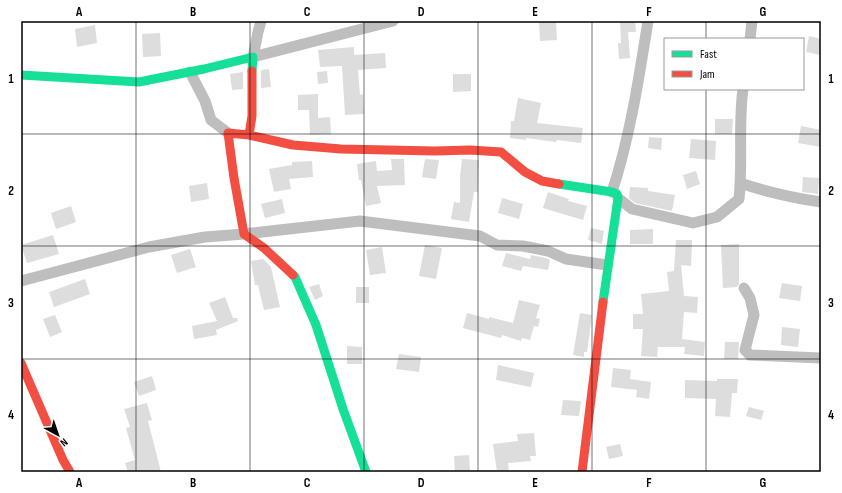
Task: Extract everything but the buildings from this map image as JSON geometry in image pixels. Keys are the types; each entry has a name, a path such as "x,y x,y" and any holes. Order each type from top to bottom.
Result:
{"street":[{"path":"249,136 252,121 253,57 258,32 262,21"},
{"path":"21,76 139,82 253,57 393,21"},
{"path":"582,472 588,412 618,174 637,87 648,21"},
{"path":"750,38 752,21"},
{"path":"190,72 212,120 228,133 293,145 341,149 435,151 470,150 501,152 526,172 542,181 615,195 632,209 693,223 717,217 739,199 741,104 743,90"},
{"path":"228,133 244,234 264,248 295,277 316,325 343,409 366,472"},
{"path":"740,183 757,189 799,199 821,202"},
{"path":"21,281 149,247 205,237 360,221 480,236 497,245 523,246 548,251 566,259 607,265"},
{"path":"744,288 750,298 754,314 745,350 750,355 821,358"},
{"path":"21,363 62,460 70,472"}],"traffic: fast":[{"path":"21,75 139,82 204,69 253,57 252,71"},
{"path":"559,184 617,194 618,198 603,302"},
{"path":"293,275 316,325 343,409 366,472"}],"traffic: jam":[{"path":"252,71 252,116 249,135 228,133 244,234 264,248 293,275"},
{"path":"249,135 293,145 341,149 435,151 470,150 501,152 525,172 542,181 559,184"},
{"path":"582,472 603,302"},
{"path":"21,363 63,460 70,472"}]}
